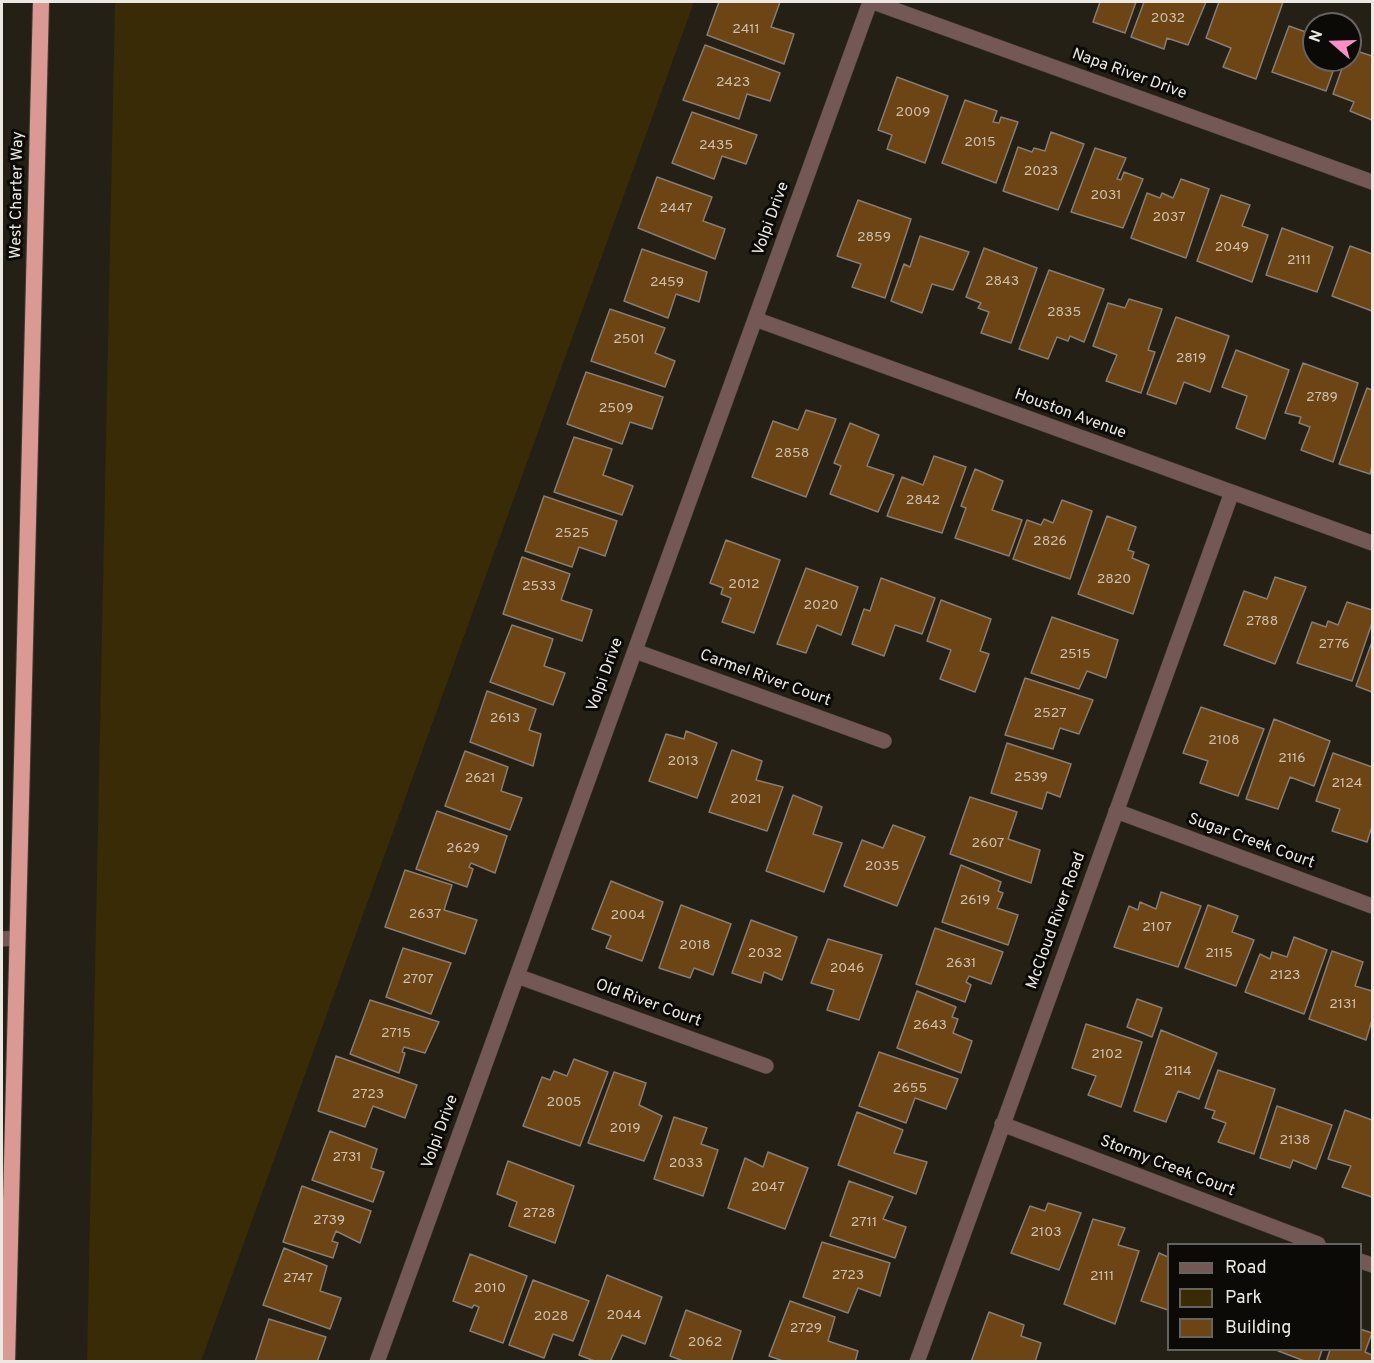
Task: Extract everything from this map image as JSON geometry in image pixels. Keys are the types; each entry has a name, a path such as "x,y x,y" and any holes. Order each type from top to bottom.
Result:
{"highway":[{"name":"West Charter Way","path":"7,1362 9,938 41,2"}],"street":[{"name":"Napa River Drive","path":"872,2 1372,182"},
{"name":"Volpi Drive","path":"382,1360 634,651 872,2"},
{"name":"Houston Avenue","path":"755,319 1372,543"},
{"name":"McCloud River Road","path":"917,1362 1232,492"},
{"name":"Carmel River Court","path":"634,651 884,741"},
{"name":"Sugar Creek Court","path":"1116,811 1372,906"},
{"name":"Old River Court","path":"517,976 766,1066"},
{"name":"Stormy Creek Court","path":"1002,1124 1313,1243"}],"green space":[{"path":"115,2 694,2 201,1361 87,1361"}],"building":[{"path":"719,2 780,2 771,27 794,34 784,64 707,35"},
{"path":"1100,2 1136,2 1125,33 1093,22"},
{"path":"1144,2 1206,2 1188,45 1167,38 1164,49 1131,37"},
{"path":"1219,2 1283,2 1256,79 1223,67 1231,48 1206,38"},
{"path":"1289,26 1302,31 1302,72 1333,72 1326,91 1272,72"},
{"path":"705,45 780,73 770,101 747,94 739,119 683,100"},
{"path":"1362,53 1372,56 1372,120 1350,111 1354,102 1333,94 1341,72 1362,72"},
{"path":"897,77 948,96 925,163 887,149 892,135 878,130"},
{"path":"965,100 997,111 993,122 999,123 1001,117 1018,122 996,183 942,163"},
{"path":"692,112 757,135 746,164 722,156 714,179 672,163"},
{"path":"1051,132 1084,144 1058,210 1003,191 1018,147 1032,152 1034,148 1045,151"},
{"path":"1095,148 1126,158 1117,179 1121,180 1124,172 1143,179 1123,228 1071,212"},
{"path":"657,177 712,197 703,221 725,229 715,259 638,228"},
{"path":"1181,179 1209,189 1186,258 1131,238 1147,193 1160,198 1162,193 1173,198"},
{"path":"1221,195 1250,205 1242,226 1268,235 1252,282 1197,261"},
{"path":"858,200 911,219 885,298 852,287 861,264 837,256"},
{"path":"1282,228 1333,247 1317,292 1266,275"},
{"path":"920,236 969,252 953,290 932,284 922,313 891,301 904,264 910,267"},
{"path":"1350,246 1372,254 1372,311 1332,296"},
{"path":"984,248 1037,268 1011,343 981,333 989,312 978,308 981,303 966,297"},
{"path":"642,249 707,272 699,302 676,294 668,318 624,301"},
{"path":"1049,270 1104,289 1084,342 1070,336 1068,341 1057,337 1048,359 1019,349"},
{"path":"1129,299 1162,309 1148,350 1155,352 1141,393 1106,381 1117,355 1093,346 1108,303 1125,308"},
{"path":"610,309 665,328 655,353 675,361 665,387 591,361"},
{"path":"1176,317 1229,336 1210,392 1184,382 1176,404 1147,394"},
{"path":"1236,350 1289,370 1265,439 1236,428 1247,396 1222,387"},
{"path":"1303,363 1358,383 1333,462 1301,450 1310,427 1299,423 1301,417 1285,413"},
{"path":"586,372 663,397 652,429 630,422 622,444 567,424"},
{"path":"1367,388 1372,390 1370,474 1339,464"},
{"path":"806,410 836,419 806,497 752,477 773,421 798,430"},
{"path":"850,423 879,435 867,466 894,475 878,512 830,494 841,466 834,463"},
{"path":"574,437 612,449 603,475 633,486 622,515 554,492"},
{"path":"934,456 966,467 942,533 887,516 902,477 923,485"},
{"path":"975,469 1003,481 992,510 1022,520 1009,556 955,538 966,508 961,506"},
{"path":"544,496 617,521 605,556 579,547 572,567 525,551"},
{"path":"1062,500 1092,511 1070,579 1013,559 1027,520 1041,525 1044,519 1053,523"},
{"path":"1107,516 1136,527 1128,550 1134,552 1132,558 1149,565 1133,614 1078,594"},
{"path":"726,540 780,560 754,633 722,622 731,598 721,594 723,588 710,583"},
{"path":"522,557 570,574 561,600 592,610 582,641 503,614"},
{"path":"806,568 858,587 841,635 817,625 806,653 777,644"},
{"path":"1275,577 1306,587 1275,664 1224,645 1244,591 1267,599"},
{"path":"881,578 935,598 922,634 895,625 884,656 852,644 864,609 870,611"},
{"path":"941,600 991,619 980,651 989,654 975,692 940,679 951,650 927,641"},
{"path":"1347,602 1372,610 1372,623 1352,681 1297,663 1312,622 1326,627 1328,621 1338,625"},
{"path":"1052,617 1118,640 1106,678 1087,671 1079,689 1031,673"},
{"path":"512,625 553,639 544,666 565,673 553,705 490,682"},
{"path":"1372,642 1372,692 1356,686"},
{"path":"1025,678 1093,700 1079,734 1060,728 1053,749 1005,735"},
{"path":"487,691 536,709 529,730 541,734 533,766 470,742"},
{"path":"1201,707 1264,729 1238,796 1200,783 1208,761 1183,753"},
{"path":"1274,719 1330,741 1314,786 1290,777 1278,809 1246,799"},
{"path":"686,731 717,743 697,798 649,781 666,734 684,739"},
{"path":"1007,743 1071,764 1060,797 1047,792 1042,809 991,793"},
{"path":"732,750 762,761 756,780 783,787 767,831 709,812"},
{"path":"465,751 508,767 501,791 522,798 510,830 445,806"},
{"path":"1333,753 1372,767 1372,826 1367,842 1332,831 1340,809 1316,801"},
{"path":"793,795 822,807 813,834 842,843 824,892 766,871"},
{"path":"970,797 1017,812 1008,839 1040,850 1031,883 950,854"},
{"path":"437,811 507,836 495,873 471,863 469,867 473,869 467,887 416,869"},
{"path":"893,825 925,837 897,906 844,886 862,840 883,848"},
{"path":"961,865 1001,882 998,891 1003,893 997,908 1018,915 1008,945 942,922"},
{"path":"405,870 452,885 444,910 477,920 465,954 385,927"},
{"path":"611,881 663,902 642,961 606,948 611,936 592,929"},
{"path":"1161,892 1201,906 1178,967 1114,947 1129,906 1138,910 1140,902 1156,909"},
{"path":"681,905 731,924 713,975 694,968 690,978 659,968"},
{"path":"1208,905 1238,916 1232,932 1254,940 1236,986 1185,968"},
{"path":"751,920 797,937 782,980 764,972 761,983 732,973"},
{"path":"935,928 1003,952 991,984 969,976 966,982 971,985 965,1002 916,984"},
{"path":"1294,937 1327,950 1304,1014 1245,992 1260,954 1270,959 1272,952 1287,957"},
{"path":"828,939 882,955 859,1020 827,1010 834,990 811,983"},
{"path":"403,948 451,963 431,1014 386,997"},
{"path":"1332,951 1363,962 1355,986 1372,991 1372,1020 1366,1040 1309,1019"},
{"path":"917,991 956,1007 952,1017 958,1019 953,1033 972,1041 961,1073 897,1048"},
{"path":"1137,999 1162,1008 1152,1037 1127,1027"},
{"path":"370,1000 439,1022 425,1053 404,1047 402,1052 405,1053 399,1073 350,1054"},
{"path":"1086,1024 1142,1042 1121,1107 1088,1095 1096,1076 1072,1068"},
{"path":"1161,1030 1217,1053 1199,1099 1178,1091 1166,1122 1134,1111"},
{"path":"879,1052 958,1079 946,1109 915,1098 906,1123 859,1106"},
{"path":"336,1056 417,1085 405,1118 373,1106 365,1127 318,1111"},
{"path":"574,1059 608,1072 580,1146 523,1126 542,1077 550,1080 554,1071 567,1076"},
{"path":"1218,1070 1275,1089 1254,1154 1218,1142 1226,1123 1212,1118 1215,1111 1205,1108"},
{"path":"614,1072 646,1083 639,1105 662,1116 644,1161 588,1143"},
{"path":"1277,1106 1332,1125 1316,1169 1293,1160 1290,1168 1260,1158"},
{"path":"1345,1110 1372,1120 1372,1197 1342,1187 1351,1166 1328,1159"},
{"path":"857,1112 903,1130 894,1153 927,1162 916,1194 838,1165"},
{"path":"674,1117 707,1128 701,1144 718,1150 703,1196 654,1179"},
{"path":"330,1131 377,1149 371,1168 384,1172 373,1202 312,1180"},
{"path":"768,1152 808,1168 785,1229 728,1208 745,1158 763,1167"},
{"path":"508,1161 574,1186 555,1243 509,1226 517,1202 497,1194"},
{"path":"849,1181 893,1197 883,1219 906,1227 895,1258 830,1236"},
{"path":"302,1186 371,1211 360,1243 336,1231 332,1241 338,1243 333,1258 283,1242"},
{"path":"1048,1203 1081,1213 1059,1270 1011,1253 1030,1206 1045,1211"},
{"path":"1093,1219 1125,1228 1118,1245 1139,1251 1115,1324 1064,1304"},
{"path":"822,1242 890,1263 880,1296 858,1288 848,1313 803,1297"},
{"path":"284,1248 327,1266 320,1291 341,1298 330,1329 263,1305"},
{"path":"1159,1253 1167,1257 1167,1310 1141,1301"},
{"path":"470,1254 527,1276 503,1343 470,1331 479,1307 474,1305 472,1308 453,1301"},
{"path":"607,1275 662,1297 645,1344 622,1335 610,1362 597,1362 579,1355"},
{"path":"533,1280 589,1301 573,1341 553,1334 544,1358 509,1345"},
{"path":"790,1301 835,1317 828,1341 858,1351 855,1362 786,1362 769,1356"},
{"path":"686,1310 741,1331 731,1362 686,1362 670,1356"},
{"path":"989,1312 1024,1325 1021,1336 1041,1343 1035,1362 971,1362"},
{"path":"269,1319 326,1337 317,1362 255,1362"},
{"path":"1362,1330 1372,1333 1365,1352 1372,1355 1372,1362 1326,1362 1330,1351 1362,1351"},
{"path":"1279,1351 1322,1351 1318,1362 1307,1362"}]}
